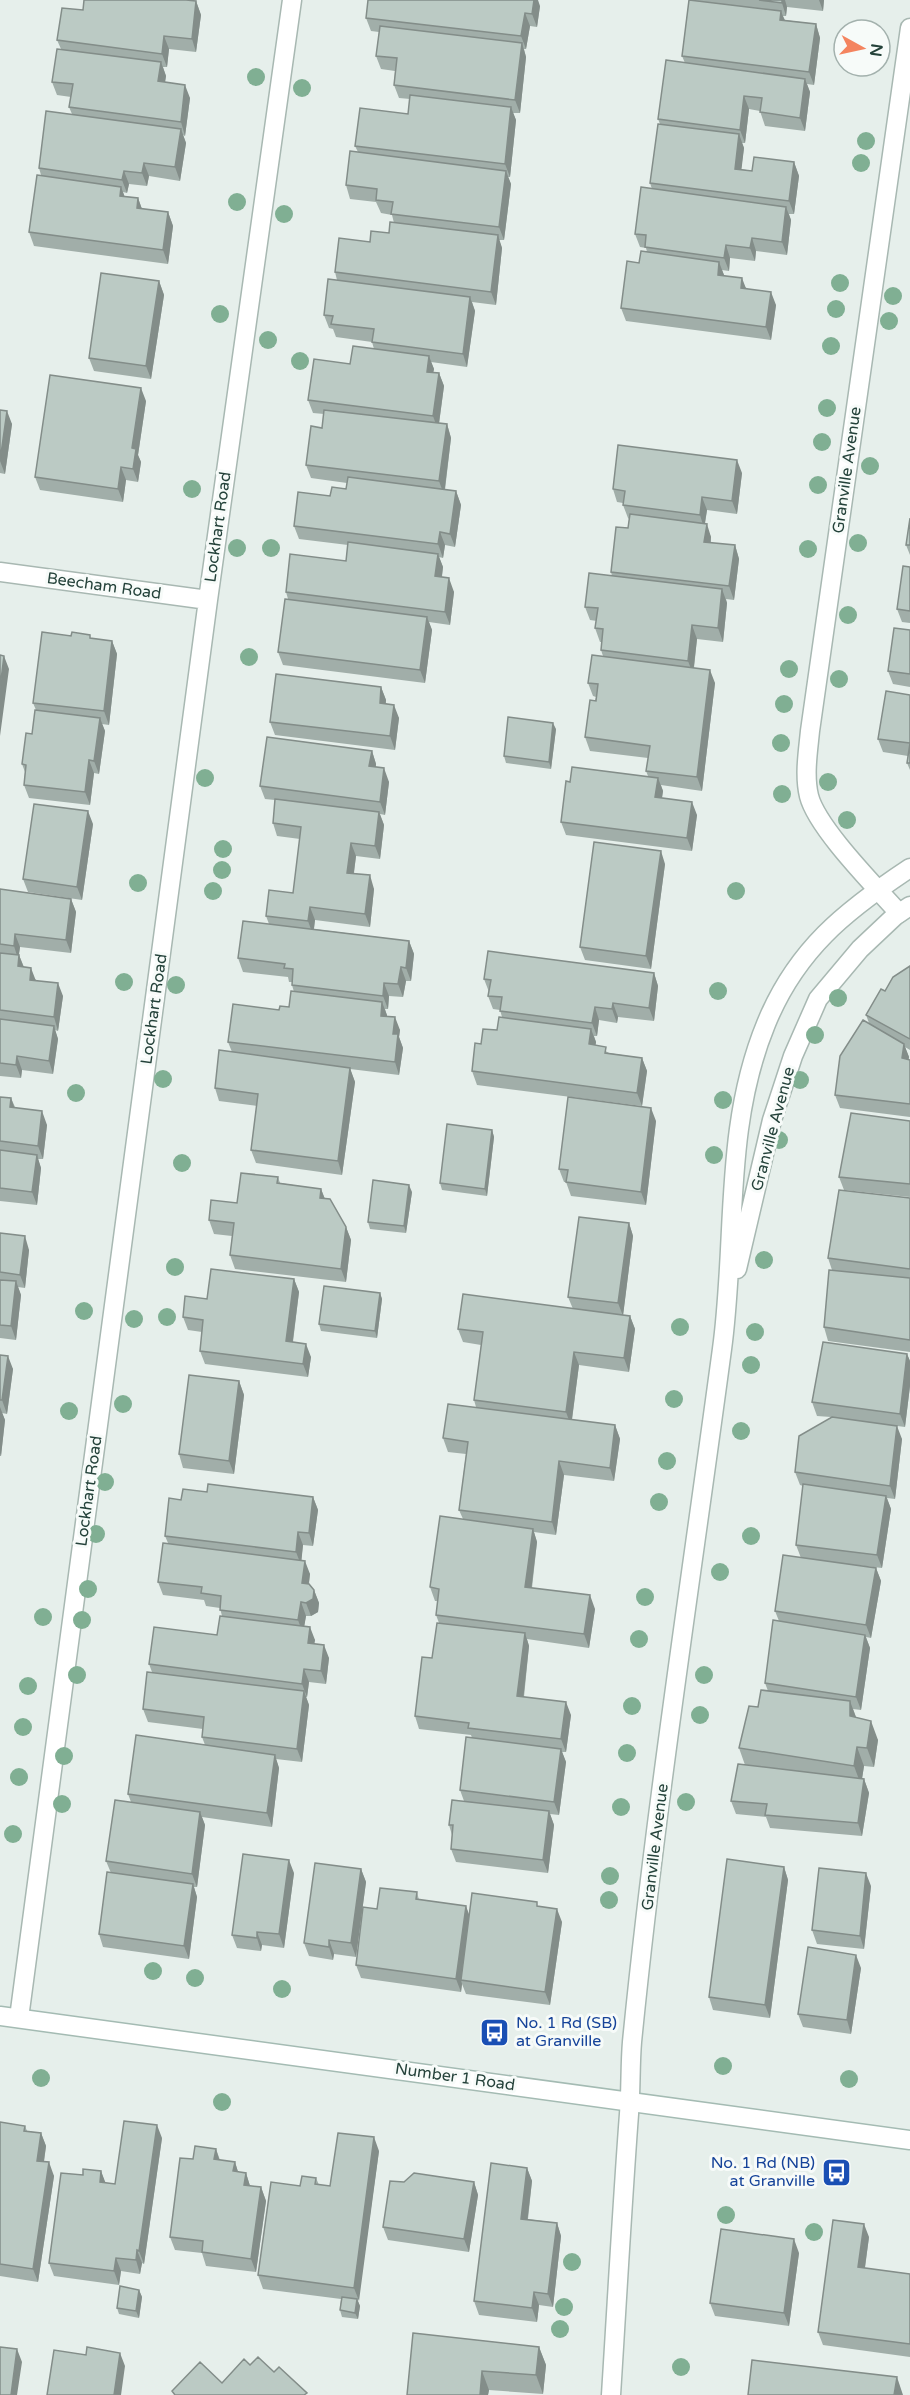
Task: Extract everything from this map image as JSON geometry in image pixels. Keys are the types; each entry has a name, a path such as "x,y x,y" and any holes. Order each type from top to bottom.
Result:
{"street":[{"name":"Lockhart Road","path":"19,2018 208,600 292,0"},
{"name":"Granville Avenue","path":"728,1303 772,1120 793,1056 818,999 860,949 905,909 878,889 849,857 815,810 809,797 808,760 810,731 910,28"},
{"name":"Beecham Road","path":"0,572 208,600"},
{"path":"878,889 910,868"},
{"name":"Granville Avenue","path":"611,2395 632,2047 650,1882 728,1303 733,1165 743,1095 766,1024 804,956 833,925 878,889"},
{"name":"Number 1 Road","path":"0,2016 910,2140"}],"building":[{"path":"84,0 196,1 192,39 164,36 162,54 57,40 62,8 83,10"},
{"path":"368,0 534,0 532,14 525,13 521,36 366,18"},
{"path":"689,0 781,11 780,20 816,24 809,72 682,56"},
{"path":"759,0 782,0 782,3"},
{"path":"380,26 522,43 515,100 394,85 397,58 376,56"},
{"path":"57,49 161,62 158,81 185,85 181,122 69,107 73,84 52,82"},
{"path":"666,60 805,79 800,118 760,112 762,98 744,96 740,130 658,119"},
{"path":"410,95 511,107 505,164 355,146 360,108 408,114"},
{"path":"46,111 181,129 175,167 144,163 142,173 124,171 122,180 39,168"},
{"path":"658,124 739,134 735,169 752,171 754,157 794,162 789,201 650,183"},
{"path":"350,151 506,171 499,227 391,214 393,202 376,200 377,189 346,185"},
{"path":"37,175 121,187 120,196 138,198 137,208 168,212 163,250 29,232"},
{"path":"641,187 786,207 782,242 752,238 750,248 726,245 724,258 645,247 646,235 635,234"},
{"path":"390,222 498,235 491,292 335,272 339,238 370,242 371,231 389,233"},
{"path":"641,251 719,262 718,275 742,278 741,288 771,292 766,327 621,308 627,261 639,263"},
{"path":"101,273 159,281 146,366 89,358"},
{"path":"328,279 470,297 463,354 372,342 374,329 331,324 333,316 324,315"},
{"path":"353,346 429,356 427,372 439,373 433,416 308,400 314,359 350,364"},
{"path":"50,375 141,388 132,448 136,449 133,469 121,467 118,489 35,477"},
{"path":"0,410 7,411 0,461"},
{"path":"324,410 447,424 439,481 306,465 311,426 322,428"},
{"path":"618,445 737,460 732,501 702,497 700,515 623,505 625,491 613,489"},
{"path":"348,477 456,491 450,534 440,532 438,544 294,526 298,492 330,496 332,487 346,489"},
{"path":"630,514 707,524 704,542 735,545 729,586 611,572 616,527 628,528"},
{"path":"910,518 910,545 906,545"},
{"path":"348,542 438,554 435,576 449,578 445,612 286,592 290,554 346,561"},
{"path":"903,566 910,567 910,611 897,609"},
{"path":"589,573 722,589 718,628 692,625 688,661 601,650 603,629 595,628 598,608 585,607"},
{"path":"285,599 427,617 420,670 278,652"},
{"path":"894,628 910,630 910,674 888,671"},
{"path":"42,632 71,636 72,632 90,635 90,638 112,641 104,711 33,703"},
{"path":"0,655 4,656 0,688"},
{"path":"592,655 710,670 697,777 646,771 650,746 585,737 590,700 596,701 598,684 588,683"},
{"path":"276,674 381,687 380,703 394,705 390,736 270,722"},
{"path":"886,691 910,695 910,743 878,739"},
{"path":"35,710 100,718 94,761 89,760 85,792 24,785 26,765 22,764 26,733 32,734"},
{"path":"508,717 553,723 549,762 504,756"},
{"path":"267,737 372,751 369,766 384,768 380,802 260,786"},
{"path":"910,743 910,763 907,763"},
{"path":"572,767 658,778 655,797 692,802 687,838 561,822 566,781 570,782"},
{"path":"275,799 379,812 375,846 351,843 347,873 370,875 365,914 310,907 308,921 266,916 269,890 293,893 301,827 273,823"},
{"path":"34,804 88,811 77,887 23,879"},
{"path":"594,842 661,851 646,956 580,947"},
{"path":"0,889 71,899 66,940 15,934 14,946 0,944"},
{"path":"243,921 409,941 406,968 401,967 398,984 384,983 383,996 292,985 293,969 284,968 285,964 238,958"},
{"path":"488,951 654,973 649,1008 613,1003 612,1009 595,1007 592,1023 500,1011 502,997 488,996 491,980 484,979"},
{"path":"0,953 19,955 18,966 31,968 30,980 58,983 54,1017 0,1010"},
{"path":"910,966 910,1039 866,1015 881,989 885,991 893,977"},
{"path":"291,991 382,1002 381,1016 395,1017 393,1034 398,1034 395,1062 228,1042 233,1004 279,1010 280,1006 289,1007"},
{"path":"499,1017 591,1029 589,1044 606,1047 605,1053 642,1058 637,1093 472,1071 475,1043 481,1044 483,1029 497,1030"},
{"path":"0,1019 54,1026 49,1061 17,1056 16,1065 0,1063"},
{"path":"863,1020 904,1044 902,1058 910,1060 910,1104 835,1095 840,1056"},
{"path":"219,1050 350,1068 338,1161 251,1150 258,1094 215,1088"},
{"path":"0,1097 11,1098 10,1107 42,1111 38,1146 0,1141"},
{"path":"568,1097 651,1108 641,1192 566,1182 568,1170 559,1169"},
{"path":"851,1113 910,1121 910,1184 839,1177"},
{"path":"447,1124 492,1130 485,1189 440,1183"},
{"path":"0,1150 37,1155 32,1192 0,1188"},
{"path":"241,1173 278,1177 277,1183 321,1189 320,1198 330,1199 346,1227 341,1269 230,1255 234,1223 209,1220 211,1200 237,1203"},
{"path":"373,1180 409,1185 404,1226 368,1222"},
{"path":"839,1190 910,1198 910,1269 828,1258"},
{"path":"579,1217 629,1223 618,1303 568,1297"},
{"path":"0,1233 25,1236 20,1275 0,1272"},
{"path":"211,1269 294,1279 286,1341 306,1344 303,1364 200,1351 203,1320 183,1317 185,1296 207,1299"},
{"path":"829,1270 910,1278 910,1340 824,1327"},
{"path":"0,1280 16,1281 11,1326 0,1325"},
{"path":"324,1286 380,1293 375,1331 319,1324"},
{"path":"463,1294 630,1316 624,1358 574,1352 566,1412 474,1400 483,1332 458,1329"},
{"path":"823,1342 907,1354 900,1414 812,1402"},
{"path":"0,1355 8,1356 2,1400 0,1400"},
{"path":"189,1375 239,1381 229,1461 179,1454"},
{"path":"448,1404 615,1425 610,1468 559,1461 552,1522 459,1510 468,1442 443,1438"},
{"path":"832,1417 897,1426 890,1486 795,1472 799,1436"},
{"path":"208,1484 313,1497 309,1533 298,1532 296,1552 165,1536 169,1498 181,1500 183,1489 207,1492"},
{"path":"803,1484 886,1496 877,1555 796,1545"},
{"path":"440,1516 533,1529 525,1587 590,1595 584,1634 436,1615 439,1589 430,1587"},
{"path":"163,1543 305,1561 302,1583 309,1584 314,1590 313,1599 306,1603 301,1602 298,1620 220,1610 221,1596 201,1593 202,1587 158,1582"},
{"path":"783,1555 876,1568 866,1625 775,1611"},
{"path":"220,1616 310,1627 308,1643 324,1645 321,1671 304,1669 302,1684 149,1664 154,1627 217,1635"},
{"path":"773,1620 865,1635 856,1697 765,1683"},
{"path":"437,1623 525,1633 517,1696 566,1702 561,1739 468,1728 469,1723 415,1716 422,1657 432,1658"},
{"path":"147,1672 304,1691 297,1749 202,1737 204,1717 143,1709"},
{"path":"761,1690 850,1701 850,1716 871,1721 867,1748 857,1747 854,1766 739,1748 749,1706 758,1707"},
{"path":"136,1735 275,1755 267,1813 128,1794"},
{"path":"466,1737 561,1749 554,1802 460,1790"},
{"path":"738,1764 864,1779 858,1823 765,1815 767,1804 731,1801"},
{"path":"115,1800 200,1812 192,1874 106,1861"},
{"path":"452,1800 549,1811 543,1860 451,1849 453,1825 449,1825"},
{"path":"243,1854 289,1860 279,1934 257,1932 257,1938 232,1935"},
{"path":"727,1859 784,1867 765,2005 709,1997"},
{"path":"315,1863 361,1869 351,1943 329,1940 329,1947 304,1943"},
{"path":"819,1868 866,1873 860,1936 812,1930"},
{"path":"107,1872 193,1884 184,1946 99,1934"},
{"path":"380,1888 417,1892 416,1899 466,1906 456,1979 356,1965 363,1907 377,1909"},
{"path":"472,1893 537,1902 537,1906 557,1909 545,1992 461,1980"},
{"path":"808,1947 856,1955 847,2020 798,2014"},
{"path":"124,2121 157,2125 136,2260 116,2258 114,2271 49,2263 61,2173 83,2175 83,2169 101,2171 100,2182 115,2184"},
{"path":"0,2122 25,2126 24,2131 41,2133 37,2161 49,2162 33,2269 0,2264"},
{"path":"338,2133 374,2137 354,2288 258,2275 271,2182 300,2186 302,2176 316,2178 315,2184 330,2186"},
{"path":"195,2146 216,2149 214,2159 235,2162 233,2171 246,2173 244,2185 261,2187 251,2259 202,2252 203,2241 170,2237 180,2158 193,2159"},
{"path":"491,2163 527,2168 521,2219 557,2223 548,2294 534,2292 532,2308 474,2301"},
{"path":"414,2173 474,2182 464,2239 383,2227 390,2181 404,2182"},
{"path":"833,2220 864,2224 858,2267 910,2274 910,2344 818,2332"},
{"path":"721,2229 794,2239 784,2313 710,2303"},
{"path":"120,2286 139,2290 136,2311 117,2308"},
{"path":"342,2297 357,2299 355,2313 340,2310"},
{"path":"413,2333 539,2347 536,2375 482,2371 480,2395 407,2395"},
{"path":"0,2347 17,2349 11,2395 0,2395"},
{"path":"87,2347 120,2353 114,2395 47,2395 54,2350 86,2355"},
{"path":"258,2357 274,2372 279,2367 307,2393 304,2395 175,2395 172,2391 200,2362 222,2383 244,2359 250,2365"},
{"path":"752,2360 897,2377 894,2395 748,2395"}],"place":[{"name":"No. 1 Rd (SB) at Granville","path":"495,2032"},
{"name":"No. 1 Rd (NB) at Granville","path":"836,2172"}]}
